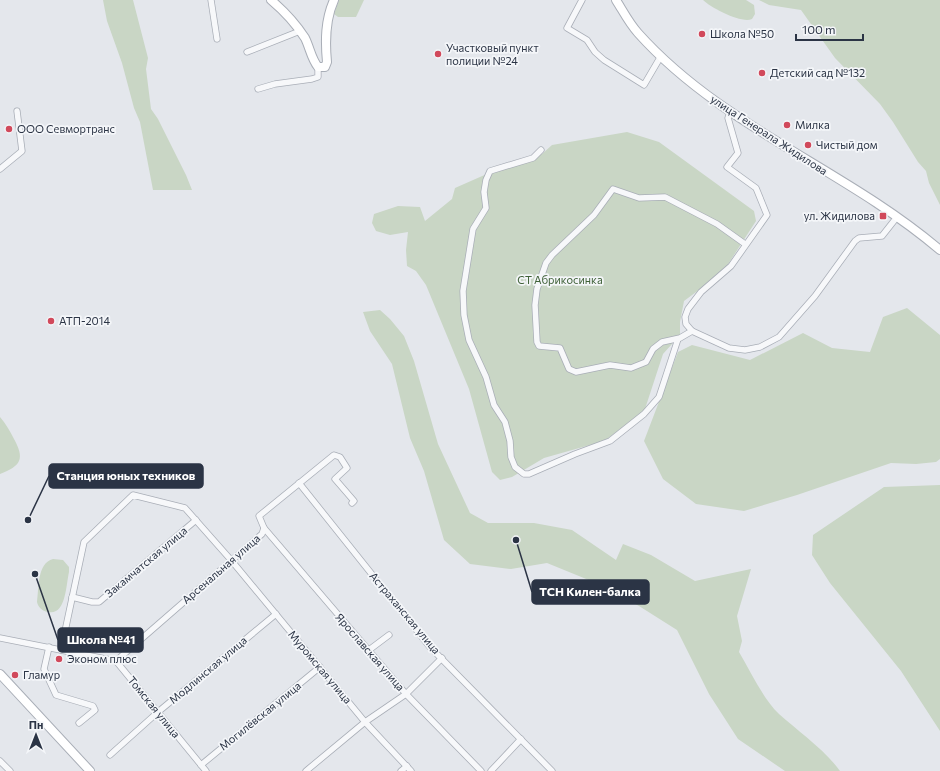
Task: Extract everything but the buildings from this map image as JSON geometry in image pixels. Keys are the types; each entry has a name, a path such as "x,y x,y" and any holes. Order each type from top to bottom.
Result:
{"main road":[{"path":"271,0 284,10 300,31 306,39 314,62 322,67 327,62 326,28 329,11 334,0"},
{"name":"улица Генерала Жидилова","path":"616,0 638,32 661,56 688,80 730,112 897,217 940,250"},
{"path":"0,674 90,771"}],"street":[{"path":"211,0 217,39"},
{"path":"580,1 567,28 587,40 594,52 604,60 644,85 661,56"},
{"path":"247,52 300,31"},
{"path":"258,89 318,77 322,67"},
{"path":"0,169 22,151 17,111"},
{"path":"730,112 728,118 738,153 727,167 756,188 767,214 730,266 720,277 711,281 688,309 685,317 686,324 692,331 729,348 745,350 760,348 779,337 815,296 855,241 859,238 882,236 897,217"},
{"path":"541,150 533,158 490,171 486,180 484,192 486,208 473,230 463,291 464,315 469,340 486,377 494,405 505,422 510,441 511,457 515,467 524,474 529,474 610,441 644,414 659,397 678,339"},
{"path":"692,331 678,339 662,342 653,349 646,362 638,366 631,368 610,365 580,372 572,371 569,369 562,356 560,348 539,346 537,342 535,305 537,289 546,263 552,255 594,215 613,189 639,198 665,197 717,224 745,244"},
{"name":"Арсенальная улица","path":"116,660 262,534 264,528 259,516 328,458 334,455 340,457 347,468 335,479 354,501 352,503"},
{"name":"Астраханская улица","path":"299,482 354,553 377,578 416,630 552,771"},
{"name":"Муромская улица","path":"72,597 84,542 133,495 185,508 232,560 365,722 411,771"},
{"name":"Закамчатская улица","path":"72,597 92,602 99,602 196,520"},
{"name":"Ярославская улица","path":"264,528 406,694 481,771"},
{"path":"61,650 72,597"},
{"name":"Модлинская улица","path":"110,755 158,712 276,614"},
{"path":"369,650 389,634"},
{"path":"0,638 116,660"},
{"path":"49,648 44,669 56,695 93,706 94,710 79,723"},
{"path":"306,771 365,722 406,694 442,658"},
{"name":"Томская улица","path":"116,660 206,771"},
{"name":"Могилёвская улица","path":"201,764 320,667"},
{"path":"491,771 521,739"},
{"path":"0,761 10,771"},
{"path":"401,771 407,766"}],"green space":[{"path":"103,0 133,0 148,58 146,69 151,109 158,119 192,190 153,190 140,122 134,108 122,63 107,21"},
{"path":"339,0 364,0 356,17 338,17 334,14"},
{"path":"703,0 746,0 754,5 755,14 752,19 741,19 719,11"},
{"path":"759,0 940,0 940,205 929,183 926,171 918,162 893,122 880,104 835,58 801,10 769,5"},
{"name":"СТ Абрикосинка","path":"627,132 659,142 754,211 756,221 723,272 684,301 680,322 680,335 663,354 644,412 604,441 544,458 512,477 500,480 492,472 469,389 426,285 416,271 407,266 406,250 408,232 390,235 376,231 372,223 374,214 398,206 420,207 425,221 452,199 455,188 516,161 542,154 552,145"},
{"path":"907,308 940,335 940,459 936,462 916,464 891,463 797,495 744,511 696,504 663,479 644,441 678,352 692,345 750,360 803,333 832,348 870,352 883,317"},
{"path":"380,310 390,319 404,336 414,361 438,444 470,513 488,523 534,523 572,530 616,560 623,544 651,555 695,581 751,569 737,616 742,641 739,652 762,692 773,707 779,714 819,748 840,771 785,771 738,739 709,694 677,630 639,606 596,583 547,563 511,569 470,564 444,540 424,471 410,438 392,364 370,331 363,312"},
{"path":"0,417 14,439 20,457 17,465 0,474"},
{"path":"940,485 940,731 901,671 830,583 812,555 813,535 884,487"},
{"path":"53,559 63,560 69,567 69,572 62,605 54,612 48,612 39,607 37,602 38,590 41,571 48,561"}],"place":[{"name":"Школа №50","path":"702,34"},
{"name":"Участковый пункт полиции №24","path":"438,54"},
{"name":"Детский сад №132","path":"762,73"},
{"name":"Милка","path":"787,125"},
{"name":"ООО Севмортранс","path":"9,129"},
{"name":"Чистый дом","path":"808,145"},
{"name":"ул. Жидилова","path":"883,216"},
{"name":"АТП-2014","path":"51,321"},
{"name":"Станция юных техников","path":"28,520"},
{"name":"ТСН Килен-балка","path":"516,540"},
{"name":"Школа №41","path":"35,574"},
{"name":"Эконом плюс","path":"59,659"},
{"name":"Гламур","path":"15,675"}]}
